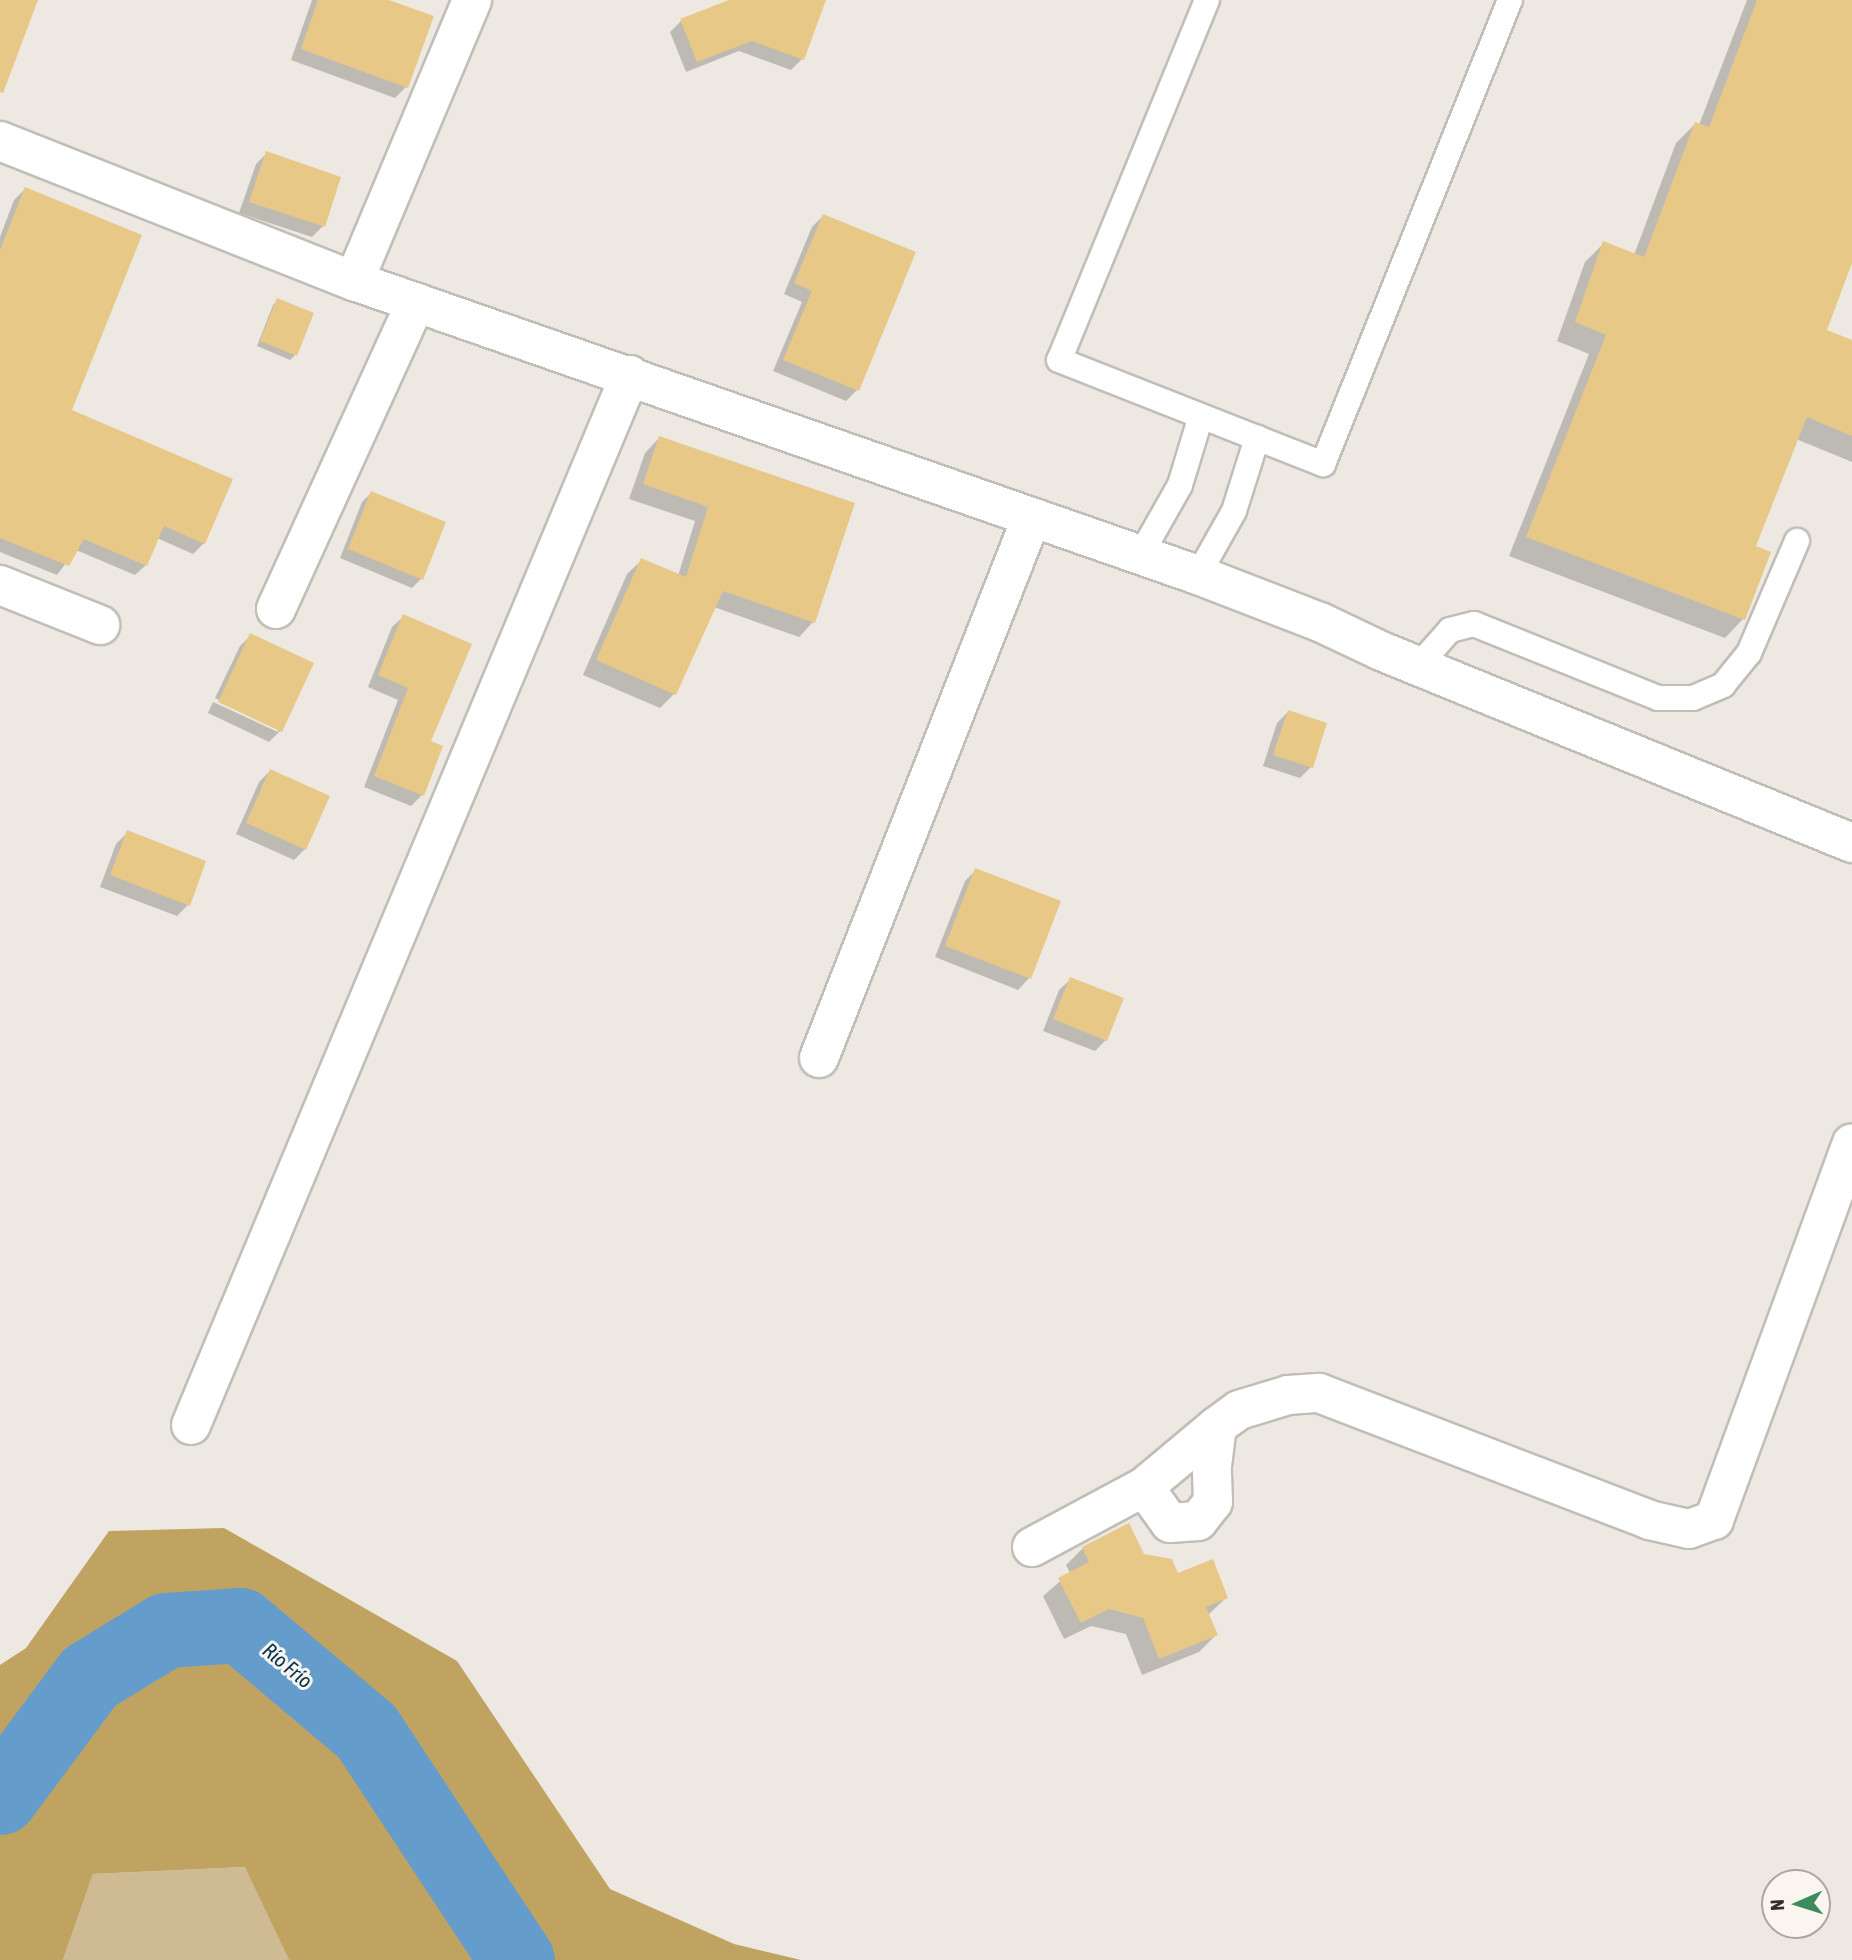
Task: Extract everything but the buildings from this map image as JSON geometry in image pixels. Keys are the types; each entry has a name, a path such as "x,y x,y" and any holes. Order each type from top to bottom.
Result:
{"street":[{"path":"354,281 472,0"},
{"path":"0,141 354,281 1198,575 1320,622 1418,666 1852,843"},
{"path":"276,608 416,302"},
{"path":"191,1425 629,375"},
{"path":"819,1058 1031,519"},
{"path":"0,584 100,625"},
{"path":"1032,1547 1144,1487 1239,1410 1289,1395 1319,1393 1649,1520 1689,1529 1714,1520 1852,1143"},
{"path":"1144,1487 1170,1523 1198,1521 1213,1502 1212,1466 1217,1426"}],"lane":[{"path":"1207,0 1059,360 1323,464 1510,0"},
{"path":"1141,554 1180,485 1201,416"},
{"path":"1198,575 1234,511 1257,438"},
{"path":"1418,666 1450,630 1474,624 1658,698 1693,698 1723,685 1749,653 1797,541"}],"shaded area":[{"path":"224,1528 457,1661 610,1889 734,1944 801,1960 289,1960 245,1867 93,1874 63,1960 0,1960 0,1665 26,1648 109,1531"},
{"path":"246,1867 289,1960 63,1960 93,1874"}],"waterway":[{"name":"Río Frío","path":"0,1797 89,1677 166,1630 240,1625 366,1731 517,1960"}]}
